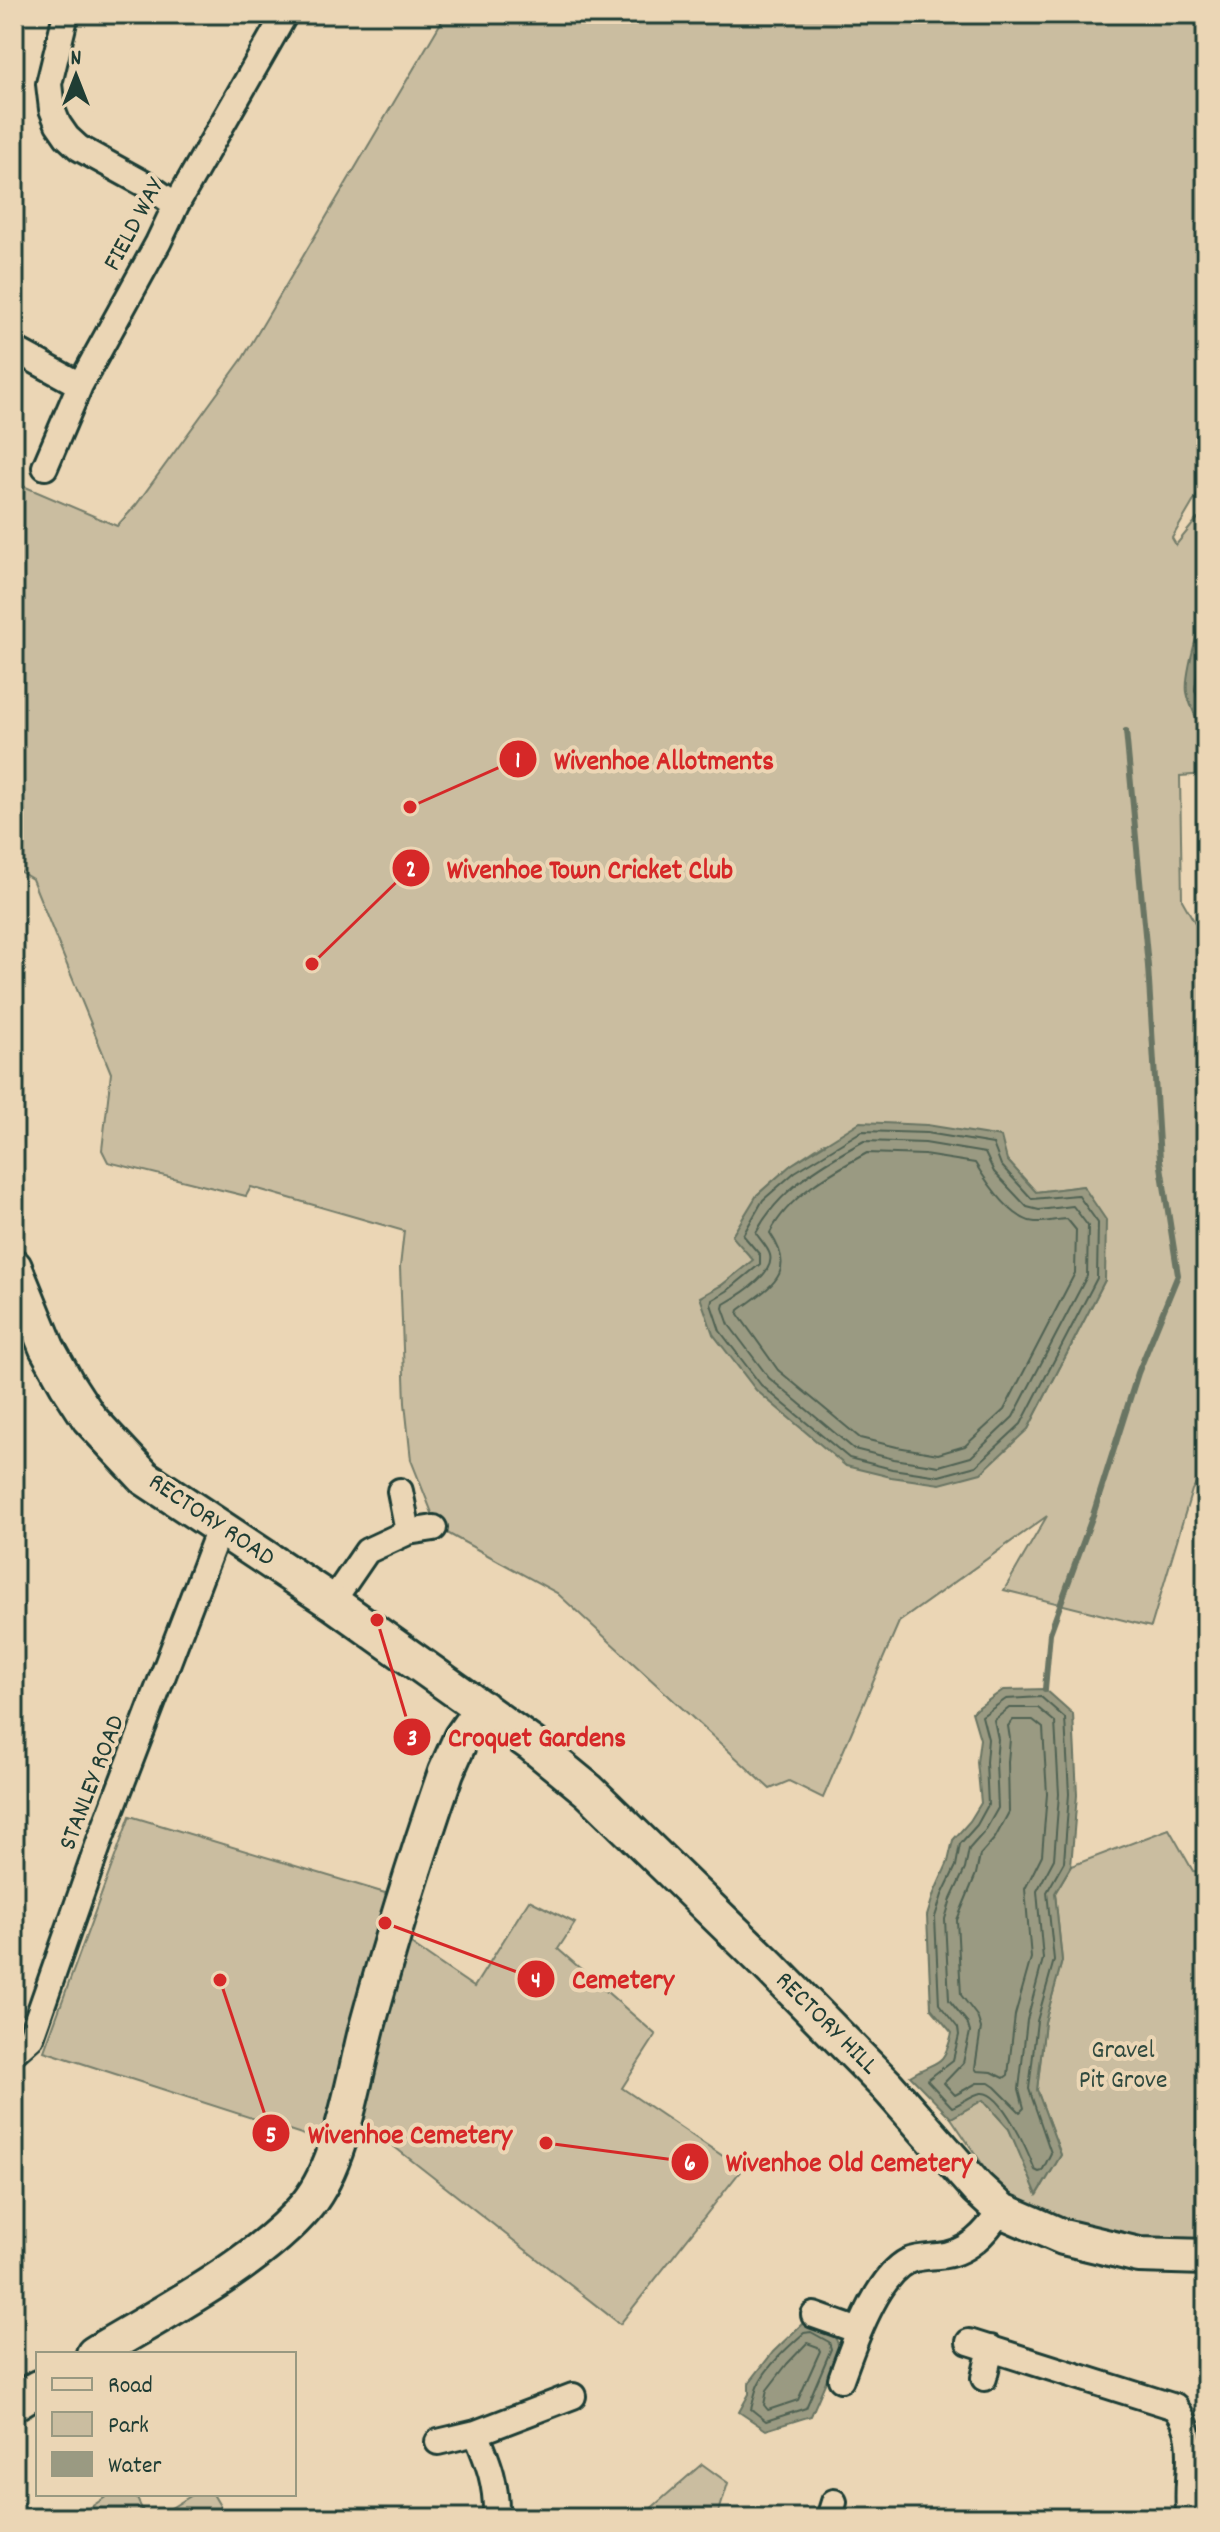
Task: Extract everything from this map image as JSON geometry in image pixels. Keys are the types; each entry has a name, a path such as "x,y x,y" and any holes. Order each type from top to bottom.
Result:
{"street":[{"path":"66,14 49,84 52,109 58,124 79,148 176,205"},
{"name":"FIELD WAY","path":"45,467 80,385 176,205 285,14"},
{"path":"14,349 80,385"},
{"name":"RECTORY ROAD","path":"17,1283 47,1348 89,1418 145,1478 332,1602 482,1708"},
{"path":"400,1491 408,1532"},
{"path":"332,1602 367,1551 408,1532 434,1528"},
{"name":"STANLEY ROAD","path":"14,2052 31,2037 100,1840 219,1529"},
{"path":"97,2352 232,2270 308,2204 327,2169 341,2129 367,2026 446,1772 461,1738 482,1708"},
{"name":"RECTORY HILL","path":"482,1708 589,1791 657,1856 887,2086 977,2188 1001,2210 1063,2237 1139,2255 1206,2257"},
{"path":"841,2379 874,2301 896,2271 907,2261 956,2254 989,2227 1001,2210"},
{"path":"814,2315 859,2331"},
{"path":"984,2378 980,2345 1175,2407 1189,2431 1190,2518"},
{"path":"14,2403 36,2389"},
{"path":"438,2442 564,2408"},
{"path":"476,2433 496,2492 496,2518"}],"green space":[{"path":"446,14 1206,14 1206,340 1202,361 1206,360 1206,480 1172,538 1176,545 1197,519 1206,522 1206,598 1201,625 1201,728 1206,730 1206,774 1180,776 1182,900 1206,942 1206,1468 1192,1490 1151,1627 1004,1590 1047,1516 899,1622 823,1798 789,1781 770,1789 557,1593 438,1528 411,1460 405,1403 400,1267 404,1231 251,1187 246,1196 108,1162 102,1150 111,1073 32,879 14,868 14,482 117,526 136,505 243,358","holes":["824,1143 1007,1160 1036,1192 1083,1186 1105,1280 1028,1429 846,1466 732,1357 713,1334 722,1285 754,1260 757,1195 791,1165"]},
{"path":"130,1816 395,1896 320,2140 44,2051"},
{"name":"Gravel Pit Grove","path":"1169,1829 1193,1871 1206,1872 1206,2106 1196,2107 1195,2247 1125,2244 1006,2199 951,2118 983,2100 1009,2129 1038,2194 1061,2155 1037,2090 1045,2022 1062,1961 1055,1893 1071,1866"},
{"path":"529,1900 575,1923 558,1949 656,2035 622,2088 742,2169 620,2324 355,2116 405,1940 474,1987"},
{"path":"702,2464 728,2483 717,2518 640,2518"},
{"path":"107,2496 136,2496 146,2518 75,2518"},
{"path":"191,2496 214,2496 227,2518 155,2518"}],"water":[{"path":"1206,598 1206,730 1201,728 1193,710 1187,683"},
{"path":"860,1122 927,1125 1001,1137 1007,1160 1036,1192 1083,1186 1106,1220 1105,1280 1028,1429 981,1473 940,1484 846,1466 756,1390 713,1334 700,1297 722,1285 753,1260 732,1236 757,1195 791,1165"},
{"path":"1045,1689 1073,1714 1077,1795 1071,1866 1055,1893 1062,1961 1045,2022 1037,2090 1061,2155 1037,2195 1009,2129 983,2100 951,2118 910,2076 942,2058 952,2033 931,2008 927,1916 953,1840 981,1803 977,1762 980,1739 972,1712 1003,1690"},
{"path":"802,2324 827,2330 836,2339 839,2351 811,2416 766,2430 739,2412 749,2394 749,2383 773,2352"}],"waterway":[{"path":"1045,1689 1050,1633 1093,1515 1138,1373 1178,1275 1160,1160 1148,966 1126,731"}],"place":[{"name":"Wivenhoe Allotments","path":"410,807"},
{"name":"Wivenhoe Town Cricket Club","path":"312,964"},
{"name":"Croquet Gardens","path":"377,1620"},
{"name":"Cemetery","path":"385,1923"},
{"name":"Wivenhoe Cemetery","path":"220,1980"},
{"name":"Wivenhoe Old Cemetery","path":"546,2143"}]}
